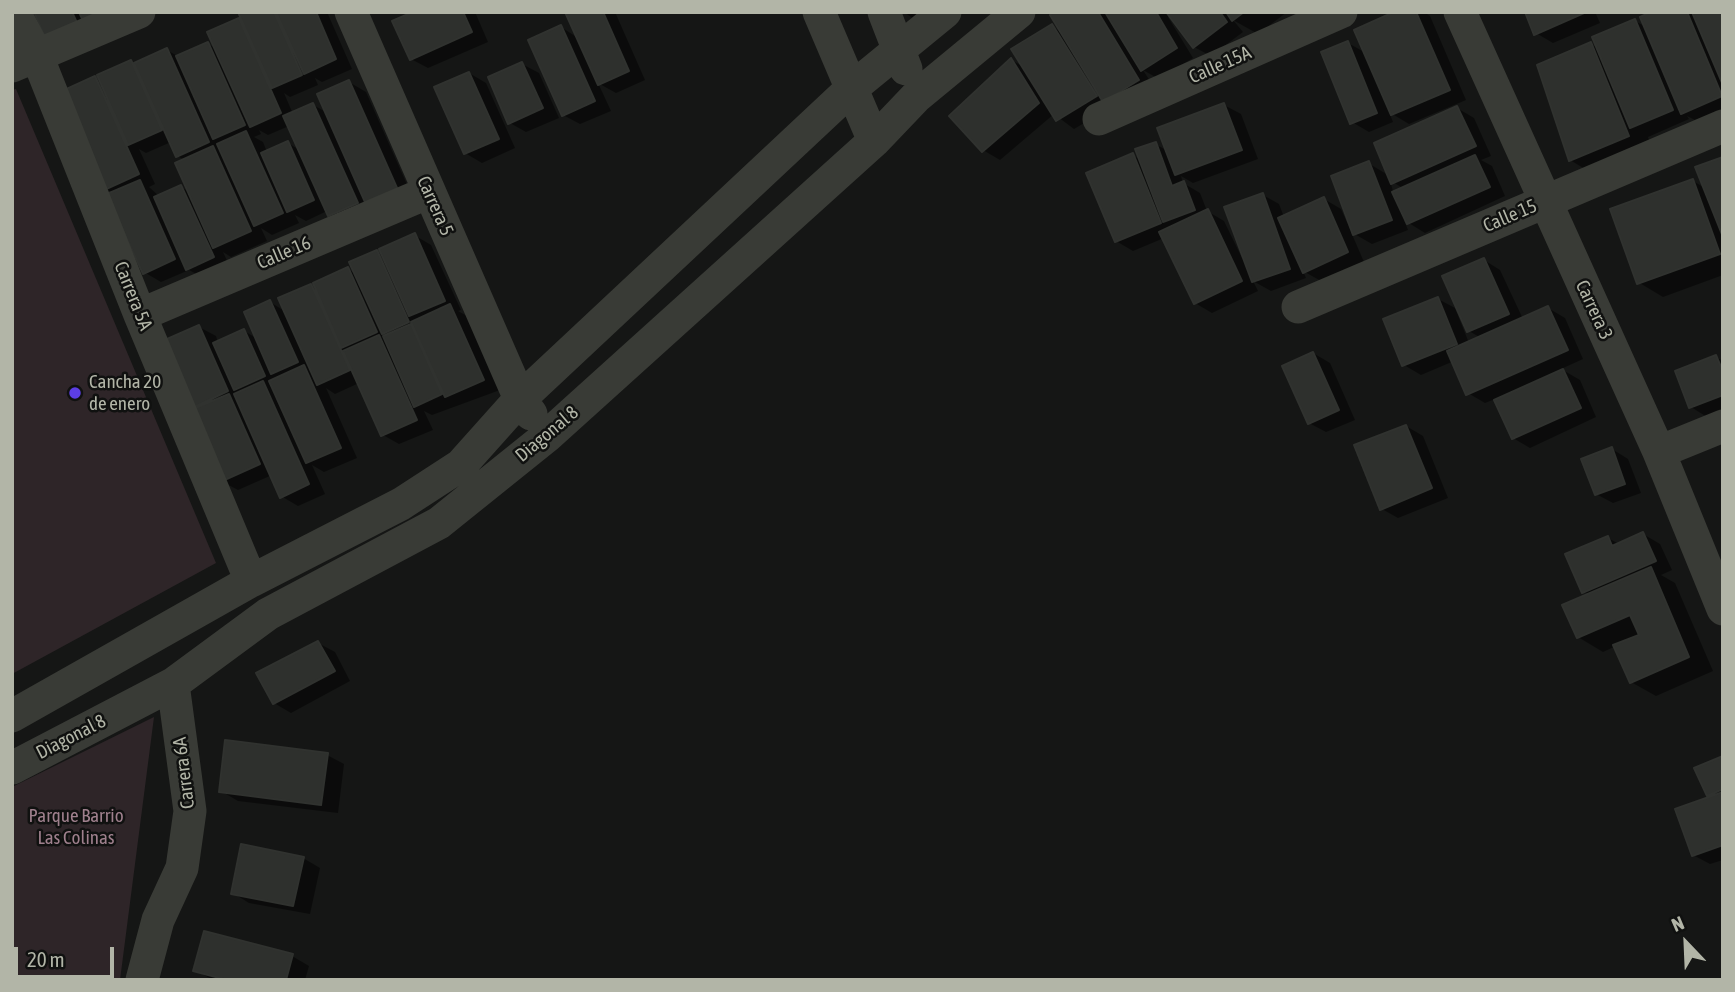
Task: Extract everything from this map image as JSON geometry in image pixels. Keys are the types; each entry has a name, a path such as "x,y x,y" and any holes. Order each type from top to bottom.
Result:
{"street":[{"name":"Carrera 5A","path":"14,12 25,61 139,315 251,581"},
{"path":"25,61 139,12"},
{"name":"Carrera 5","path":"351,12 520,399 546,436"},
{"path":"819,12 874,141"},
{"path":"884,12 916,97"},
{"name":"Diagonal 8","path":"12,716 251,581 401,504 461,465 520,399 851,89 945,12"},
{"name":"Diagonal 8","path":"12,768 173,684 268,614 439,523 546,436 874,141 916,97 1019,12"},
{"name":"Calle 15A","path":"1098,119 1341,12"},
{"name":"Carrera 3","path":"1460,12 1659,452 1723,609"},
{"name":"Calle 15","path":"1298,307 1723,126"},
{"name":"Calle 16","path":"139,315 429,192"},
{"path":"1659,452 1723,426"},
{"name":"Carrera 6A","path":"142,980 158,920 182,868 190,811 173,684"}],"green space":[{"name":"Cancha 20 de enero","path":"16,89 216,563 12,674 12,90"},
{"name":"Parque Barrio Las Colinas","path":"154,717 120,980 12,980 12,787"}],"building":[{"path":"34,12 72,12 78,25 46,39"},
{"path":"79,12 103,12 83,21"},
{"path":"238,12 274,12 302,75 272,88"},
{"path":"276,12 316,12 336,59 304,74"},
{"path":"413,12 463,12 472,32 410,60 392,21"},
{"path":"565,12 603,12 629,71 598,85"},
{"path":"1054,12 1098,12 1139,80 1103,102 1050,15"},
{"path":"1105,12 1156,12 1177,48 1141,71"},
{"path":"1166,12 1220,12 1227,22 1193,48"},
{"path":"1226,12 1244,12 1232,21"},
{"path":"1394,12 1416,12 1450,90 1391,115 1354,30"},
{"path":"1525,12 1584,12 1584,13 1534,35"},
{"path":"1651,12 1687,12 1722,96 1681,114 1640,17"},
{"path":"1692,12 1723,12 1723,85"},
{"path":"239,18 281,113 250,127 207,32"},
{"path":"1635,19 1673,110 1630,128 1592,37"},
{"path":"1052,24 1097,96 1056,121 1011,49"},
{"path":"561,25 595,101 562,116 528,40"},
{"path":"1348,41 1377,113 1350,124 1321,52"},
{"path":"208,42 245,125 213,139 176,56"},
{"path":"1591,42 1629,136 1569,161 1537,65"},
{"path":"167,48 209,142 176,157 134,63"},
{"path":"1011,58 1039,103 982,152 949,116"},
{"path":"131,60 162,130 128,145 97,75"},
{"path":"522,62 543,108 508,124 488,77"},
{"path":"469,72 499,139 464,154 434,87"},
{"path":"95,76 139,174 104,190 60,92"},
{"path":"349,80 397,188 365,202 317,94"},
{"path":"313,103 358,203 328,216 283,116"},
{"path":"1224,103 1242,150 1175,175 1157,128"},
{"path":"1457,106 1476,146 1391,184 1374,143"},
{"path":"246,131 283,213 254,226 217,144"},
{"path":"288,141 314,200 287,212 261,153"},
{"path":"1156,142 1172,186 1184,181 1195,210 1163,222 1135,149"},
{"path":"213,146 251,231 213,248 175,163"},
{"path":"1133,153 1161,223 1115,242 1086,173"},
{"path":"1475,155 1490,187 1407,224 1392,192"},
{"path":"1723,157 1723,237 1695,167"},
{"path":"1369,161 1392,220 1353,235 1331,176"},
{"path":"1693,179 1720,254 1637,284 1610,209"},
{"path":"140,180 175,259 143,274 107,194"},
{"path":"181,185 214,257 186,270 154,197"},
{"path":"1263,193 1290,269 1252,282 1224,207"},
{"path":"1324,197 1348,252 1303,273 1278,218"},
{"path":"1208,209 1242,281 1194,304 1159,232"},
{"path":"415,233 445,301 409,316 379,249"},
{"path":"377,250 409,322 382,334 349,262"},
{"path":"1484,258 1509,314 1467,332 1442,276"},
{"path":"348,267 377,332 341,348 313,283"},
{"path":"311,284 350,370 317,385 278,298"},
{"path":"1438,297 1457,344 1402,366 1383,319"},
{"path":"270,300 298,362 271,374 244,312"},
{"path":"450,304 484,380 445,397 411,322"},
{"path":"1548,306 1568,350 1466,395 1447,351"},
{"path":"411,324 442,394 414,407 383,336"},
{"path":"199,325 228,391 188,410 158,343"},
{"path":"244,329 265,376 234,390 213,343"},
{"path":"379,335 417,420 381,436 343,351"},
{"path":"1313,352 1339,410 1308,424 1282,366"},
{"path":"1716,355 1723,372 1723,395 1689,408 1675,371"},
{"path":"304,365 341,448 306,463 269,381"},
{"path":"1563,369 1581,408 1512,439 1494,400"},
{"path":"263,381 309,484 280,498 234,394"},
{"path":"229,394 260,464 220,482 188,411"},
{"path":"1406,425 1432,488 1380,510 1354,445"},
{"path":"1612,447 1625,484 1595,495 1581,459"},
{"path":"1643,532 1656,561 1582,593 1565,554 1608,536 1612,546"},
{"path":"1651,567 1689,657 1630,683 1613,645 1639,635 1630,615 1577,638 1562,605"},
{"path":"318,641 335,671 273,704 256,673"},
{"path":"225,740 328,753 321,805 219,792"},
{"path":"1723,756 1723,789 1707,796 1694,768"},
{"path":"1723,792 1723,845 1692,856 1675,809"},
{"path":"241,844 304,857 293,906 231,894"},
{"path":"204,931 293,954 286,980 227,980 193,971"}],"place":[{"name":"Cancha 20 de enero","path":"75,393"}]}
